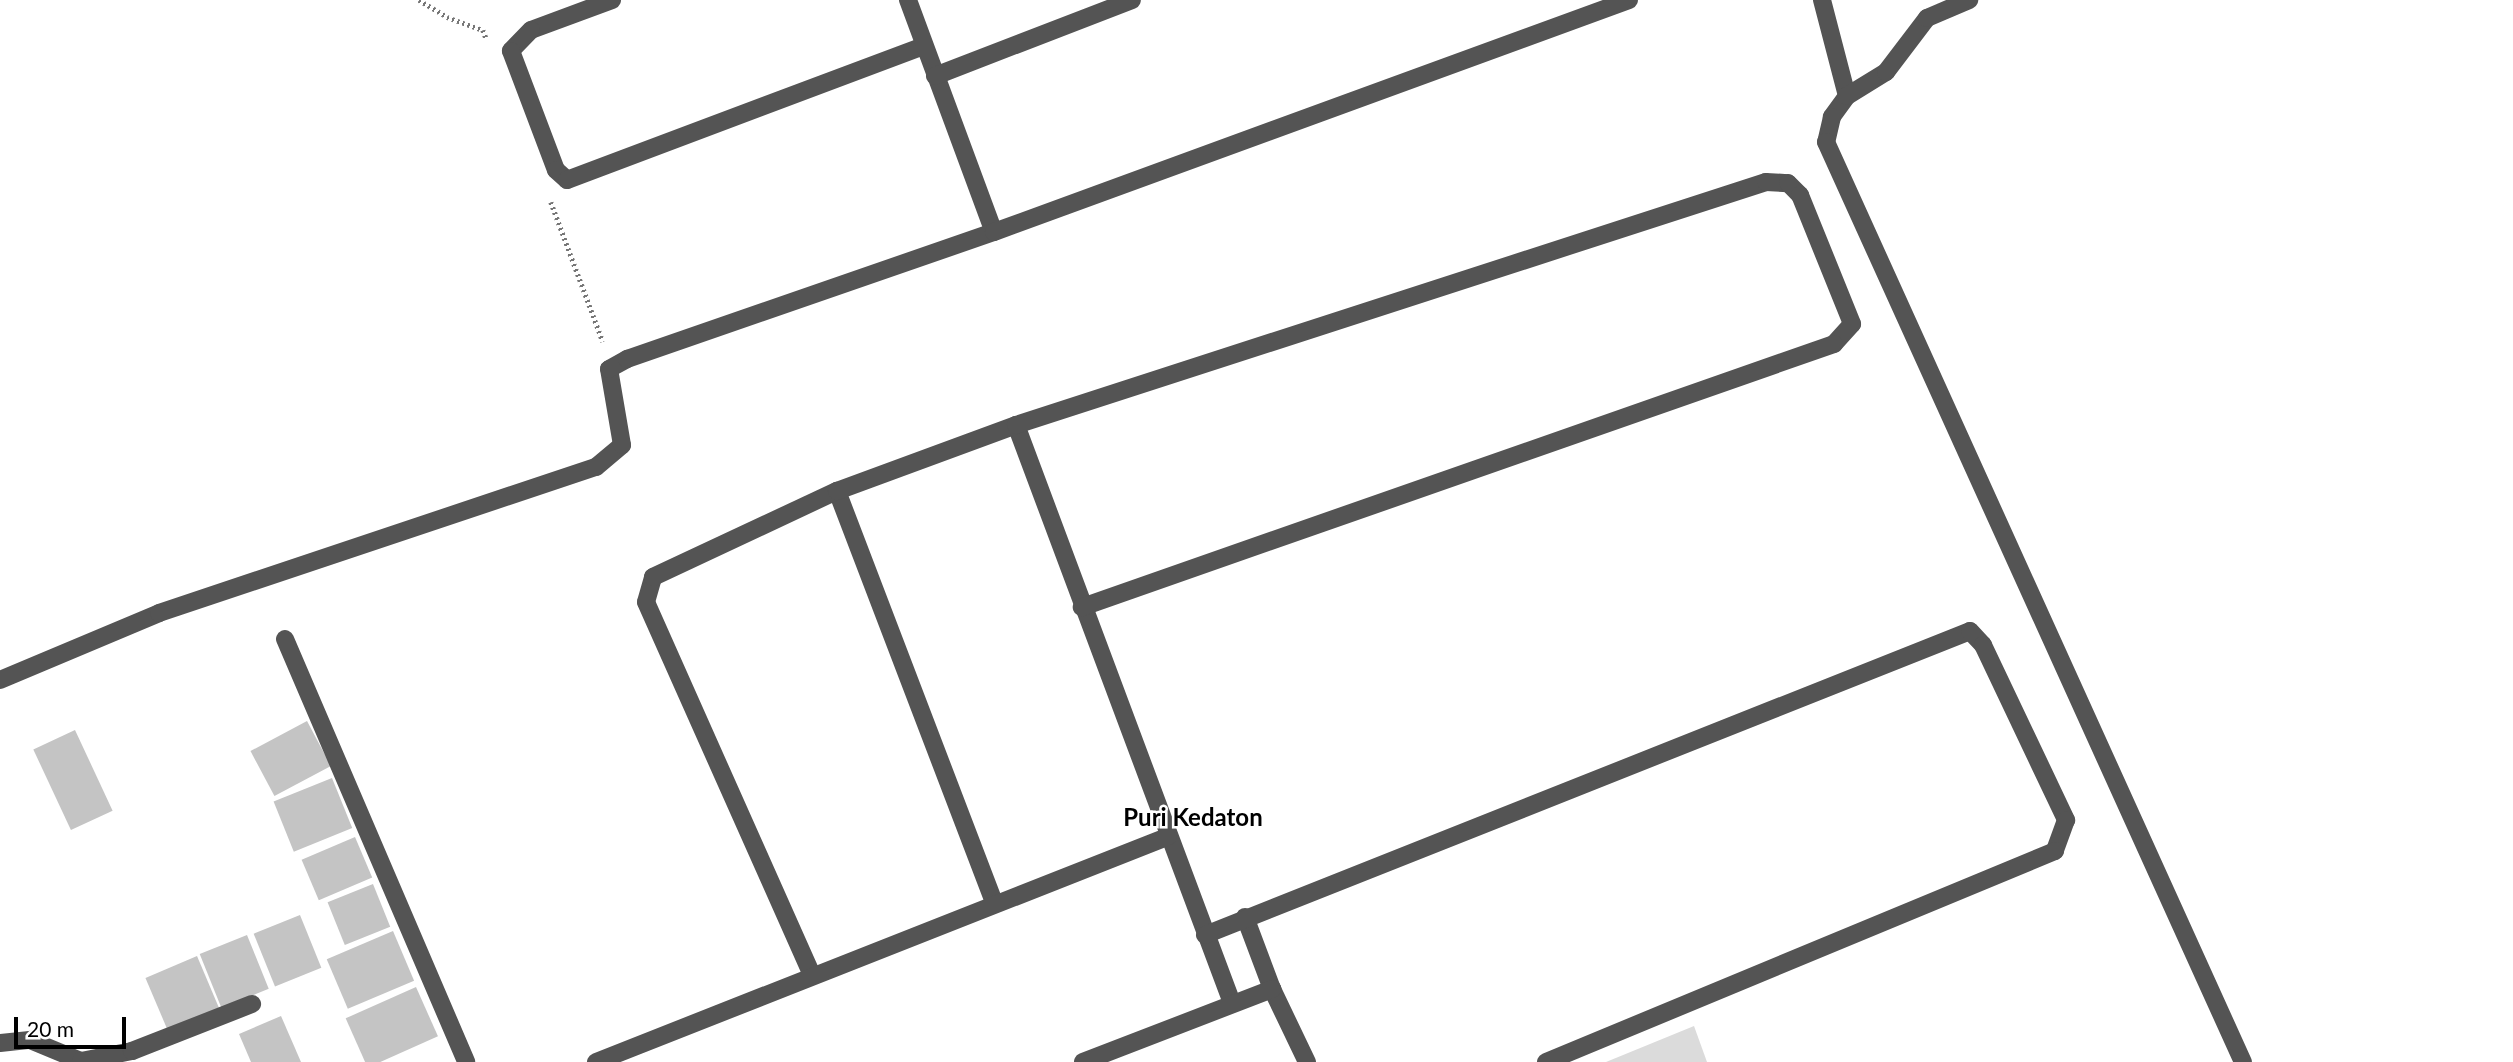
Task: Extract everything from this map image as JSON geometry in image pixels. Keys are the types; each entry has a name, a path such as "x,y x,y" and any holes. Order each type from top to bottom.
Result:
{"street":[{"path":"612,0 531,30 511,51 556,170 567,180 923,47"},
{"path":"908,0 923,47 994,232"},
{"path":"936,76 1132,0"},
{"path":"0,680 159,613 596,467 622,445 612,366 994,232 1629,0"},
{"path":"1822,0 1847,96"},
{"path":"1969,0 1927,18 1886,72 1847,96 1832,117 1826,142 2243,1062"},
{"path":"812,975 646,602 653,578 837,491 1016,425 1766,182 1788,183 1800,195 1833,271 1852,324 1834,344 1082,607"},
{"path":"1016,425 1167,837 1232,1003"},
{"path":"837,491 994,903"},
{"path":"1205,935 1970,631 1983,645 2066,820 2055,851 1546,1062"},
{"path":"285,639 466,1062"},
{"path":"596,1062 1167,837"},
{"path":"1245,918 1272,989 1307,1062"},
{"path":"1083,1062 1272,989"},
{"path":"0,1043 30,1040 81,1061 132,1051 252,1004"}],"shaded area":[{"path":"1694,1026 1707,1062 1606,1062"}],"building":[{"path":"307,721 331,766 274,796 250,751"},
{"path":"75,730 113,811 71,830 33,749"},
{"path":"332,778 352,828 294,852 274,802"},
{"path":"355,837 372,878 319,900 302,860"},
{"path":"373,884 390,927 345,945 328,902"},
{"path":"300,915 321,968 275,987 254,934"},
{"path":"393,931 414,981 348,1009 327,959"},
{"path":"247,935 269,989 221,1008 200,954"},
{"path":"197,956 220,1009 168,1031 145,978"},
{"path":"416,987 438,1036 380,1062 365,1062 346,1018"},
{"path":"281,1016 301,1062 251,1062 239,1034"}],"district":[{"name":"Puri Kedaton","path":"1193,817"}]}
